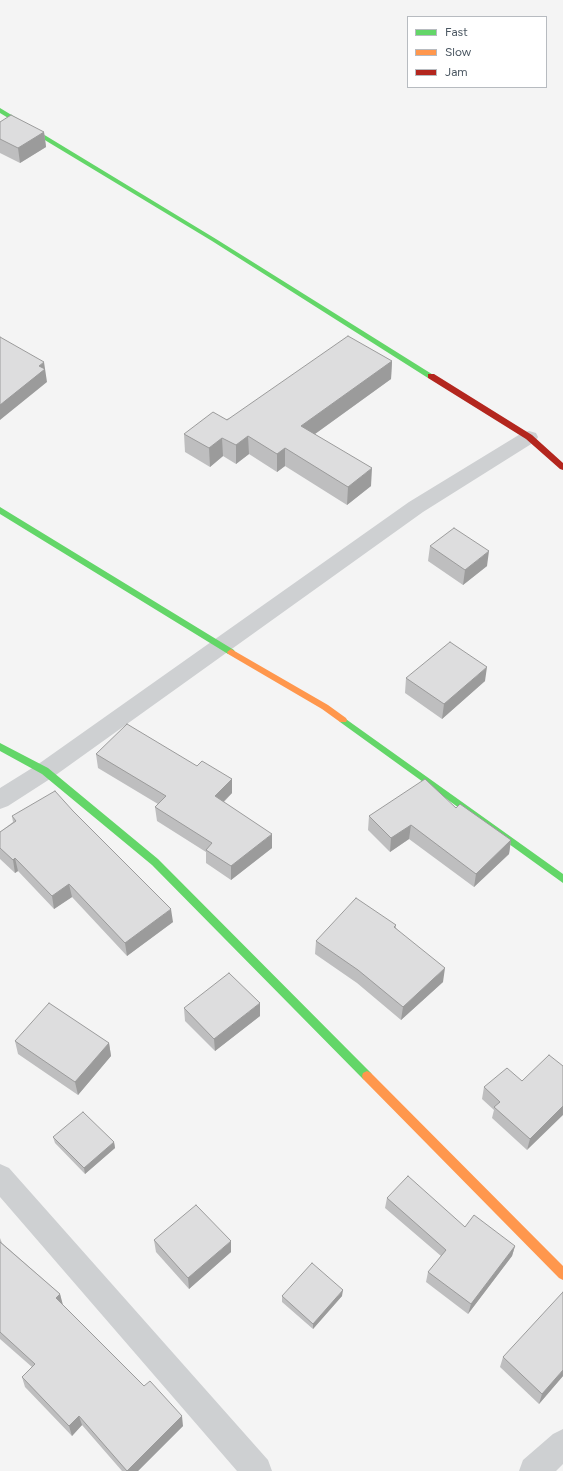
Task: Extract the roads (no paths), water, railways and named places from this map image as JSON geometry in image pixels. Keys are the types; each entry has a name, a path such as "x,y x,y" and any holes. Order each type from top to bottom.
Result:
{"street":[{"path":"0,110 214,240 529,437 563,468"},
{"path":"0,800 45,770 416,507 529,437"},
{"path":"0,510 220,645 325,707 563,879"},
{"path":"0,747 45,770 155,862 563,1274"},
{"path":"0,1177 257,1471"},
{"path":"534,1471 563,1444"}]}
